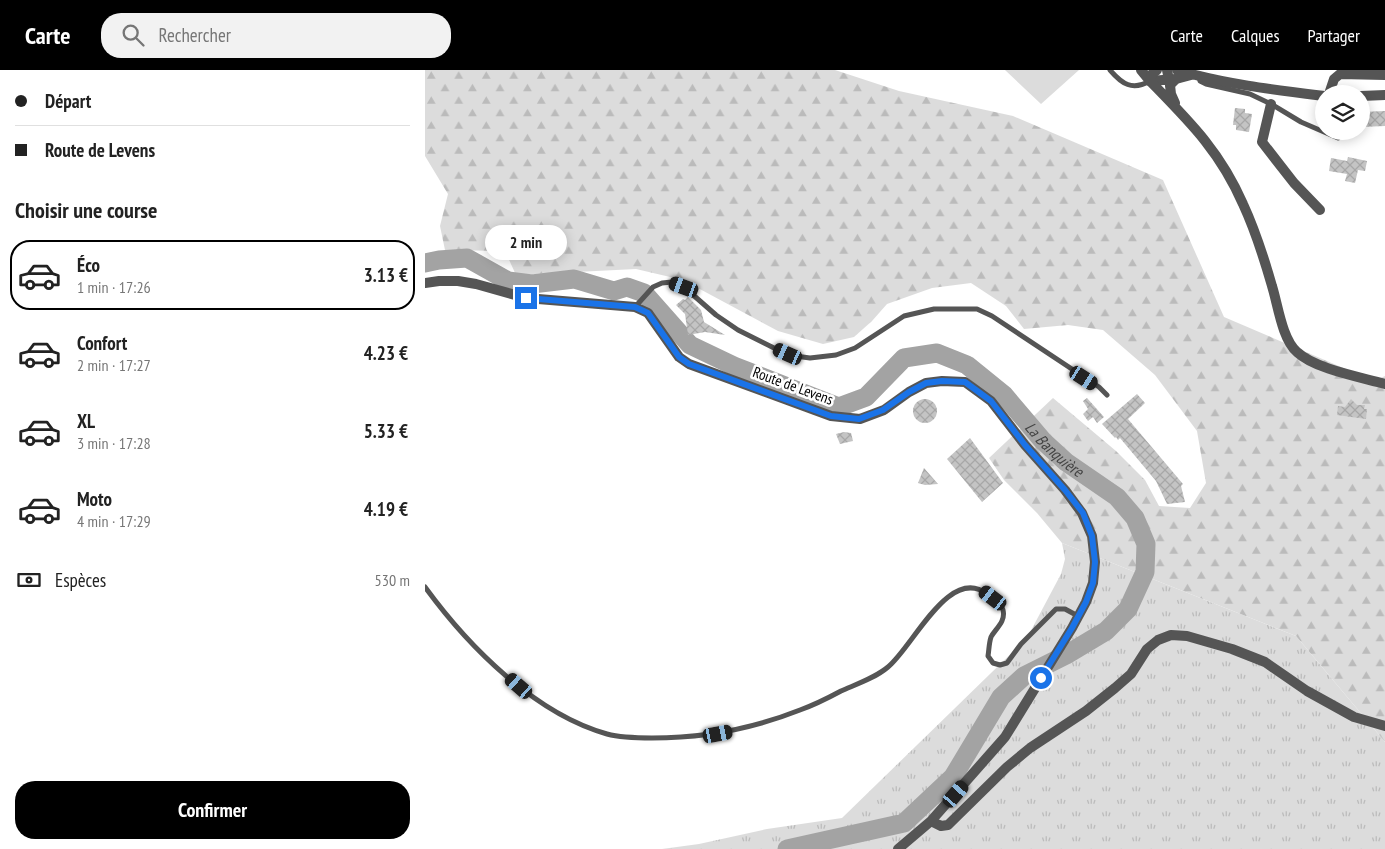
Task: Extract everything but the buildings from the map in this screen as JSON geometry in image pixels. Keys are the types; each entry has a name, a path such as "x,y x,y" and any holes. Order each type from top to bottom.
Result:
{"street":[{"path":"1141,70 1207,142 1228,173 1259,243 1289,344 1305,359 1319,365 1385,384"},
{"path":"1150,81 1152,74 1157,70"},
{"path":"1331,85 1333,79 1340,74 1385,75"},
{"path":"1150,81 1196,75 1270,89 1315,95"},
{"path":"1172,77 1171,94 1179,110"},
{"path":"1370,96 1385,96"},
{"path":"1271,104 1262,142 1294,183 1319,210"},
{"path":"425,283 458,281 526,298 637,305"},
{"name":"Route de Levens","path":"637,305 648,313 679,357 689,364 831,416 859,419 883,410 926,383 942,381 965,382 991,401 1025,445 1083,513 1092,536 1095,562 1093,583 1072,628 1005,737 931,822 898,849"},
{"path":"931,822 941,826 950,823 1007,767 1031,748 1086,712 1131,674 1147,650 1158,640 1171,635 1187,636 1233,649 1265,662 1307,691 1353,717 1385,726"}],"lane":[{"path":"1110,70 1120,81 1128,85 1141,86 1150,81"},
{"path":"1196,75 1200,81 1206,84 1250,94 1315,128"},
{"path":"637,305 653,287 661,282 672,282 684,287 738,330 788,354 810,358 836,355 855,348 903,316 934,309 977,309 992,316 1099,387 1107,395"},
{"path":"425,587 451,622 492,663 533,698 554,712 606,734 641,738 704,736 731,731 800,710 854,686 888,666 898,657 948,596 963,588 973,587 983,591 998,603 1003,610 999,627 991,637 989,656 993,662 1000,665 1007,663 1021,644 1056,609 1065,609 1078,616"}],"green space":[{"path":"425,70 835,70 899,91 1013,116 1163,180 1224,317 1374,381 1385,376 1385,742 1296,636 1062,543 1037,513 1004,480 989,458 1053,398 1116,451 1145,480 1159,506 1190,508 1206,483 1197,431 1155,375 1103,330 1068,325 1024,329 1006,306 971,283 932,288 887,304 854,337 823,344 778,331 683,280 636,269 516,275 505,251 445,250 440,226 448,194 425,156"},
{"path":"1005,70 1079,70 1041,104"},
{"path":"1062,543 1296,636 1385,742 1385,849 662,849 699,844 767,829 842,818 1027,638 1061,574 1065,559"}],"waterway":[{"name":"La Banquière","path":"425,263 467,258 508,281 532,284 574,279 614,291 627,287 644,293 690,345 734,366 839,407 866,397 904,358 937,353 967,365 1004,395 1043,441 1066,462 1117,497 1135,518 1146,544 1145,572 1128,609 1106,631 1066,655 1024,676 1001,697 953,777 904,823 787,849"}],"route":[{"path":"526,298 635,307 648,313 679,357 689,364 831,416 859,419 883,410 926,383 942,381 965,382 991,401 1025,445 1083,513 1092,536 1095,562 1093,583 1086,602 1072,628 1041,678"}]}
